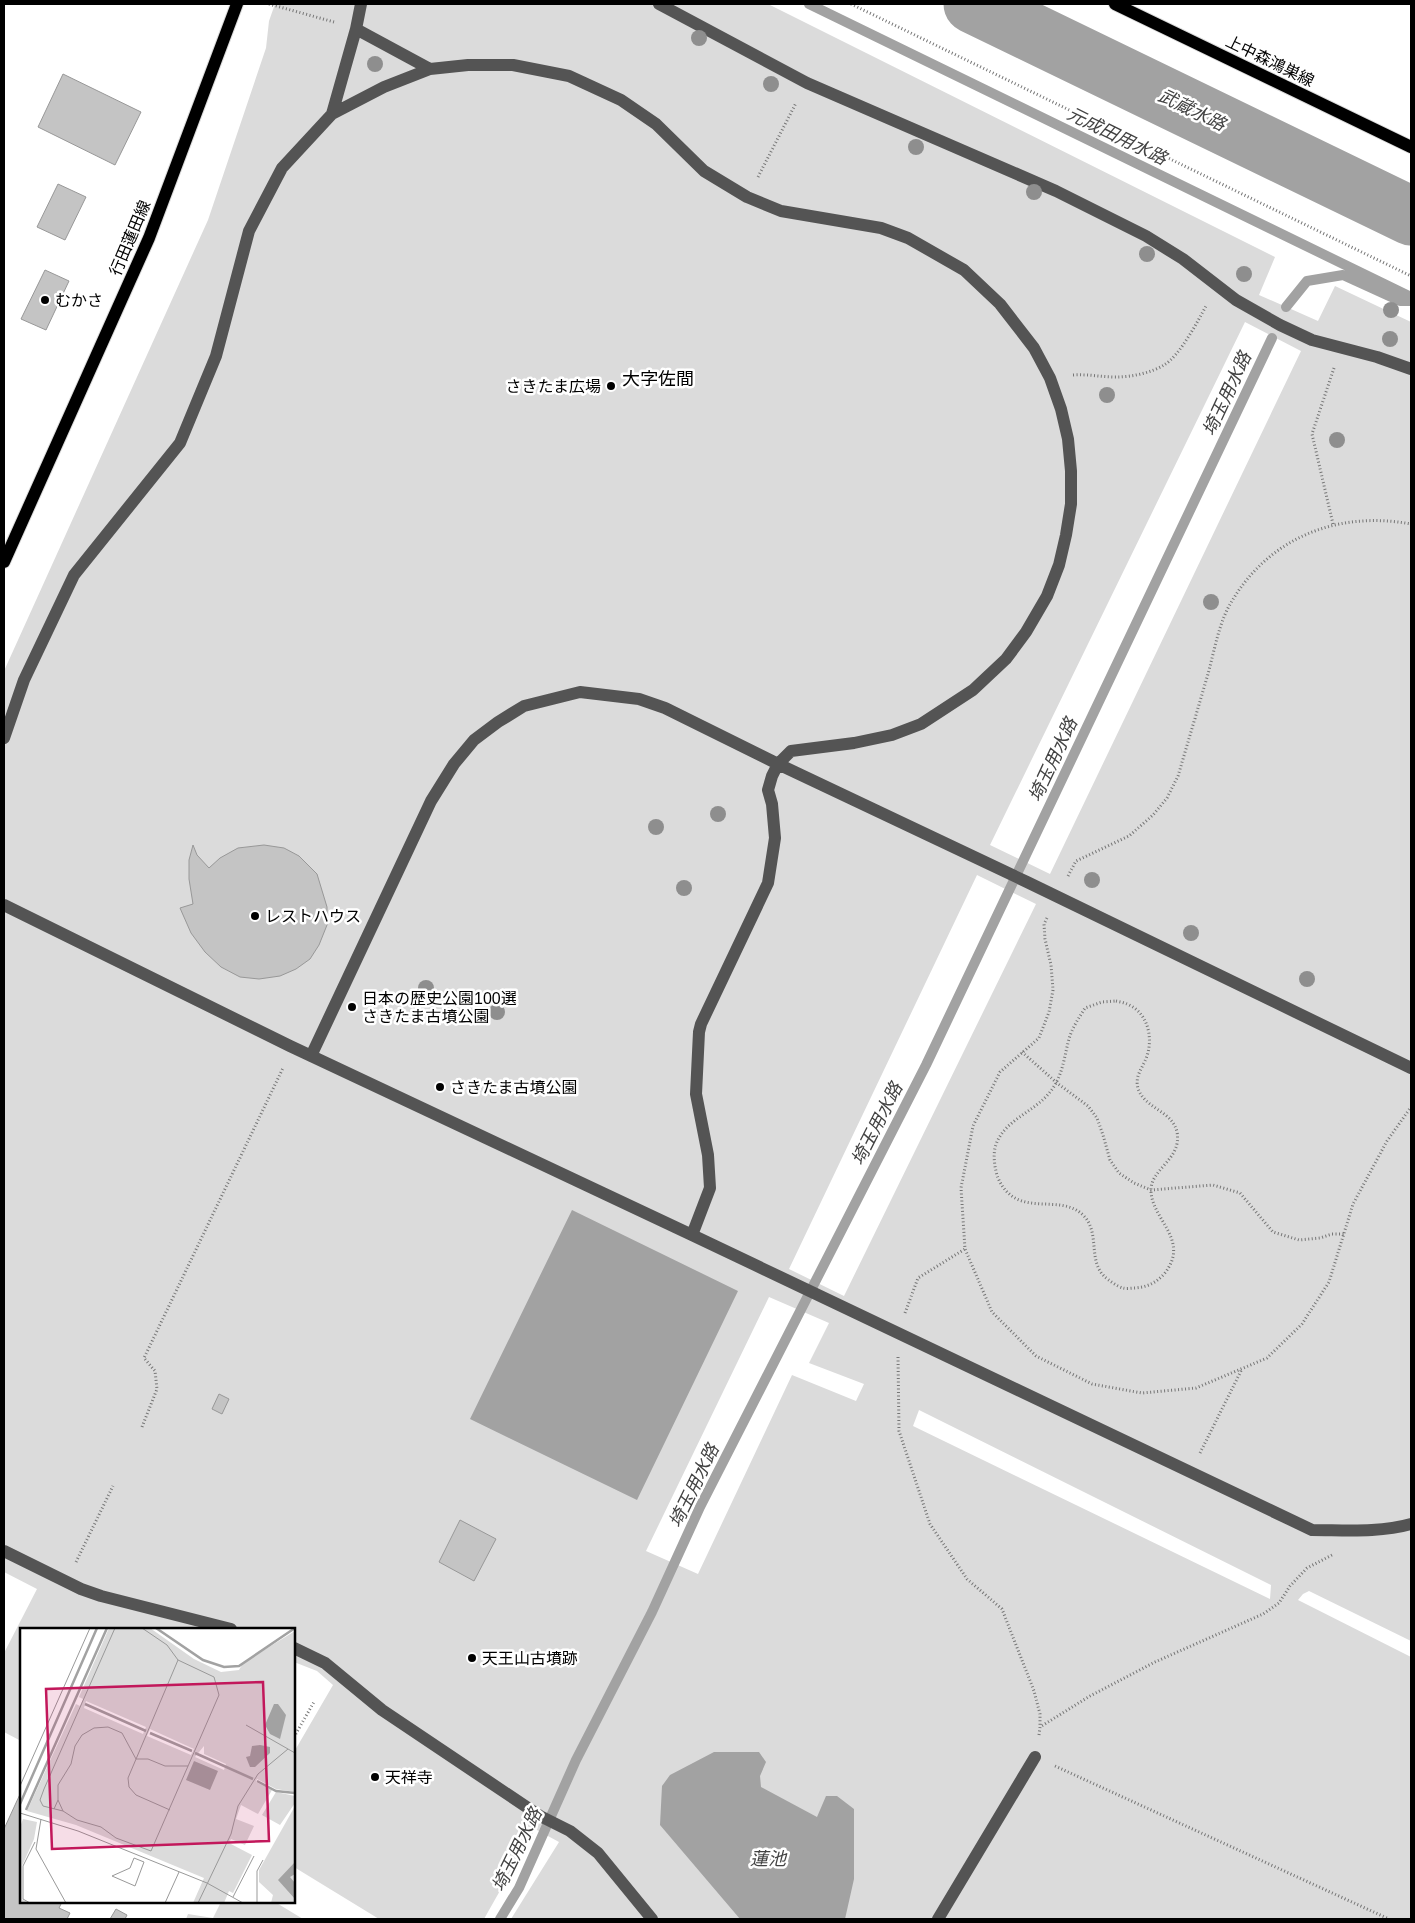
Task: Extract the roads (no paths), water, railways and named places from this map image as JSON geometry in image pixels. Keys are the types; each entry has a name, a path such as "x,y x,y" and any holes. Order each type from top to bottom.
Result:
{"main road":[{"name":"行田蓮田線","path":"4,562 149,238 237,4"},
{"name":"上中森鴻巣線","path":"1115,4 1411,147"}],"street":[{"path":"332,114 356,29 361,4"},
{"path":"658,4 807,83 1056,191 1146,236 1183,259 1236,300 1280,325 1312,340 1376,357 1411,369"},
{"path":"356,29 430,69"},
{"path":"4,738 24,680 74,576 180,443 216,356 248,230 282,168 332,114 384,87 430,69 468,65 513,65 569,76 621,100 656,124 704,171 747,197 781,211 881,228 908,238 964,270 1000,304 1034,348 1050,378 1061,409 1068,439 1071,471 1071,504 1059,566 1047,596 1026,632 1006,659 973,690 921,724 892,735 854,743 791,751 778,764 768,790 772,804 775,838 768,883 705,1015 699,1032 696,1094 708,1155 710,1188 692,1234"},
{"path":"311,1056 431,801 454,764 474,740 524,706 580,692 639,699 665,708 1411,1068"},
{"path":"4,905 290,1046 692,1234 1312,1530 1370,1531 1411,1524"},
{"path":"4,1551 66,1582 101,1596 227,1628"},
{"path":"295,1648 325,1663 382,1710 540,1816 570,1831 598,1853 652,1919"},
{"path":"938,1919 1035,1757"}],"water":[{"path":"572,1210 738,1291 637,1500 470,1419"},
{"name":"蓮池","path":"714,1752 759,1752 766,1762 760,1776 761,1787 817,1817 826,1796 837,1796 854,1809 854,1879 845,1919 740,1919 660,1825 662,1786 670,1775"}],"waterway":[{"name":"元成田用水路","path":"809,4 1411,297"},
{"name":"武蔵水路","path":"973,4 1411,216"},
{"name":"埼玉用水路","path":"1286,307 1307,281 1343,275 1400,301 1411,301"},
{"name":"埼玉用水路","path":"500,1919 519,1888 576,1760 652,1612 700,1507 926,1065 1272,338"}],"place":[{"name":"むかさ","path":"45,300"},
{"name":"さきたま広場","path":"611,386"},
{"name":"レストハウス","path":"255,916"},
{"name":"日本の歴史公園100選 さきたま古墳公園","path":"352,1007"},
{"name":"さきたま古墳公園","path":"440,1087"},
{"name":"天王山古墳跡","path":"472,1658"},
{"name":"天祥寺","path":"375,1777"}],"district":[{"name":"大字佐間","path":"658,379"}]}
